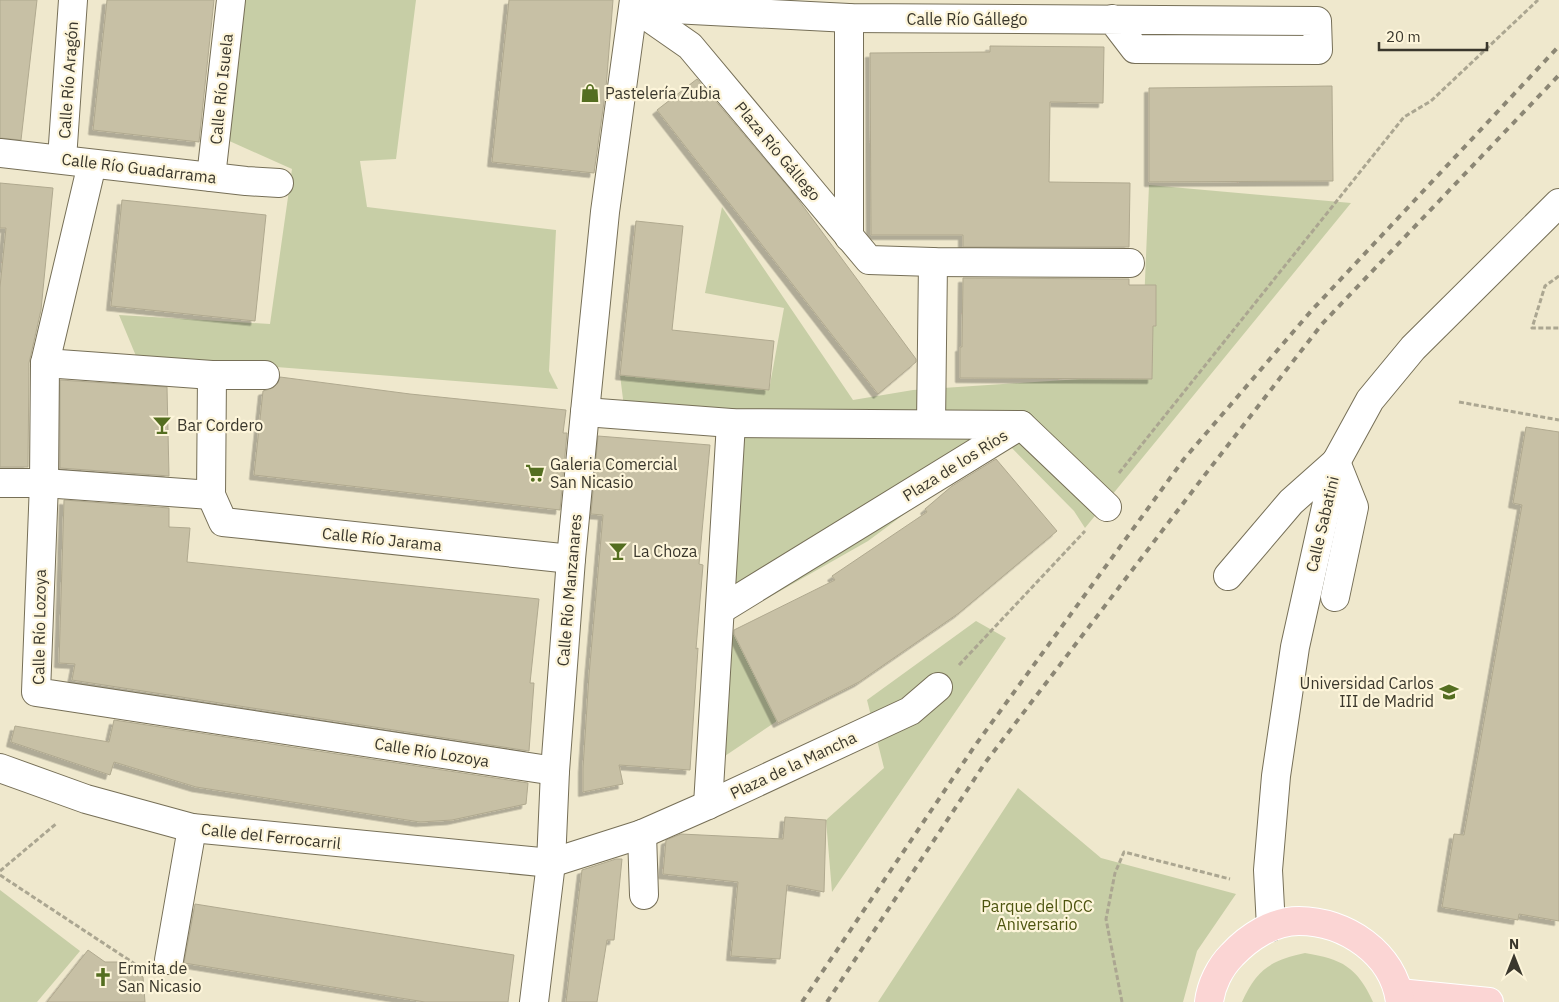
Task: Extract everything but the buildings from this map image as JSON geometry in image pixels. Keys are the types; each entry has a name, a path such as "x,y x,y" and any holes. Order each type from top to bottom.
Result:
{"main road":[{"path":"1209,1002 1210,992 1223,964 1244,942 1271,927 1297,921 1324,923 1349,932 1371,947 1388,968 1400,998 1489,1002"}],"street":[{"name":"Calle Río Aragón","path":"62,159 73,0"},
{"name":"Calle Río Isuela","path":"211,177 231,0"},
{"name":"Calle Río Gállego","path":"634,3 821,9 849,18 1000,9 1112,19 1160,10 1317,10 1318,50 1134,49 1112,19"},
{"name":"Plaza Río Gállego","path":"634,3 690,46 869,260 1130,263"},
{"name":"Calle Río Manzanares","path":"534,1002 550,863 571,559 605,212 634,3"},
{"path":"849,18 849,237"},
{"name":"Calle Río Guadarrama","path":"0,153 279,183"},
{"name":"Calle Río Lozoya","path":"92,164 45,363 44,483 36,692 555,770"},
{"name":"Calle Sabatini","path":"1271,927 1268,870 1278,767 1295,647 1336,462 1370,400 1413,348 1559,203"},
{"path":"931,424 933,262"},
{"path":"45,363 212,375 265,375"},
{"name":"Calle Río Jarama","path":"212,375 210,495 223,522 571,559"},
{"name":"Plaza de los Ríos","path":"585,412 731,423 1021,425"},
{"path":"708,805 731,423"},
{"path":"1021,425 1107,507"},
{"name":"Plaza de los Ríos","path":"720,610 1021,425"},
{"path":"1228,576 1291,502 1336,462 1354,507 1335,597"},
{"path":"0,482 44,483 210,495"},
{"name":"Plaza de la Mancha","path":"550,863 642,834 708,805 910,711 938,687"},
{"name":"Calle del Ferrocarril","path":"0,768 86,799 192,828 550,863"},
{"path":"168,960 192,828"},
{"path":"642,834 644,895"}],"path":[{"path":"1115,479 1404,117 1431,101 1538,0"},
{"path":"1559,276 1545,286 1532,328 1559,328"},
{"path":"1459,402 1559,420"},
{"path":"938,687 1107,507"},
{"path":"0,870 86,799"},
{"path":"1122,1002 1106,919 1115,873 1124,852 1230,879"},
{"path":"0,876 143,970"}],"green space":[{"path":"231,0 416,0 396,159 360,161 367,207 556,230 549,371 558,389 136,356 119,315 270,324 292,169 216,135"},
{"path":"1149,185 1351,203 1085,528 1074,511 1004,440 868,541 731,619 732,631 777,721 710,766 731,423 625,415 620,375 769,390 784,308 705,293 722,207 853,400 913,390 1141,375"},
{"path":"976,621 1006,638 832,892 826,820 884,768 867,700"},
{"name":"Parque del DCC Aniversario","path":"1018,788 1101,858 1236,894 1197,951 1183,1002 878,1002"},
{"path":"0,890 80,951 37,1002 0,1002"},
{"path":"1305,953 1329,958 1347,967 1361,980 1373,1002 1242,1002 1253,982 1266,968 1283,959"}],"railway":[{"path":"802,1002 974,747 1184,459 1312,310 1559,46"},
{"path":"827,1002 985,763 1322,324 1559,75"}],"place":[{"name":"Pastelería Zubia","path":"590,93"},
{"name":"Bar Cordero","path":"162,425"},
{"name":"Galeria Comercial San Nicasio","path":"535,473"},
{"name":"La Choza","path":"618,551"},
{"name":"Universidad Carlos III de Madrid","path":"1449,692"},
{"name":"Ermita de San Nicasio","path":"103,977"}]}
